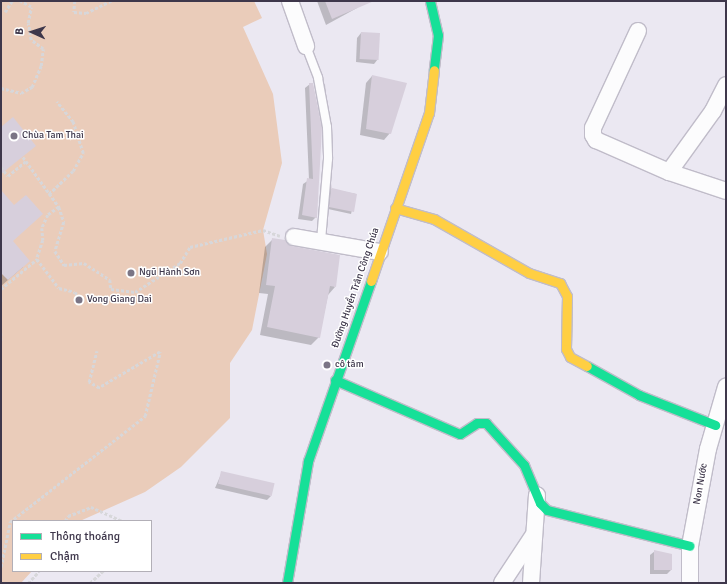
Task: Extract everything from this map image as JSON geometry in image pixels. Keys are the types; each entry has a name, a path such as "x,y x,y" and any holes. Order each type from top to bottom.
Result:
{"street":[{"path":"290,1 306,46"},
{"name":"Đường Huyền Trân Công Chúa","path":"288,583 308,460 429,113 435,82 438,35 430,1"},
{"path":"638,31 592,128 596,140 669,172 726,191"},
{"path":"669,172 713,111 726,85"},
{"path":"395,208 434,220 529,273 560,283 567,296 566,350 570,357 639,394 715,425"},
{"path":"294,237 380,252"},
{"path":"335,380 460,434 477,423 486,423 524,465 537,495 547,510 690,546"},
{"name":"Non Nước","path":"690,583 690,546 715,425 726,387"},
{"path":"531,583 537,495"},
{"path":"502,583 534,534"}],"lane":[{"path":"306,46 318,78 327,127 328,159 320,241"}],"path":[{"path":"5,12 12,1"},
{"path":"1,88 21,93 32,87 41,66 43,49 31,40 28,23 31,7 20,1"},
{"path":"75,1 74,12 86,13 111,1"},
{"path":"49,194 74,171 83,153 73,122 57,102"},
{"path":"22,157 59,207 64,222 55,251 64,265 84,263 110,280 111,289 136,292 180,262 190,247 263,230"},
{"path":"1,167 8,176 26,161"},
{"path":"1,289 37,259 43,240 42,228 48,215 59,207"},
{"path":"37,259 59,288 79,296"},
{"path":"1,334 1,341"},
{"path":"13,520 145,416 160,352 99,388 89,382 97,351"},
{"path":"66,520 68,516 90,507 120,520"},
{"path":"1,567 10,522 12,520"},
{"path":"28,583 38,572"},
{"path":"90,583 102,572"}],"shaded area":[{"name":"Ngũ Hành Sơn","path":"1,1 254,1 262,18 243,27 273,94 282,163 263,230 267,254 252,330 230,363 230,418 181,467 145,492 82,520 12,520 12,572 31,572 21,583 1,583"}],"building":[{"path":"325,1 374,1 332,19"},
{"path":"361,32 380,33 379,60 360,59"},
{"path":"372,75 407,83 391,134 366,129"},
{"path":"309,83 313,83 322,128 317,218 302,215 307,178 313,179"},
{"name":"Chùa Tam Thai","path":"13,117 36,146 1,174 1,127"},
{"path":"332,182 332,188 357,194 354,212 329,207"},
{"path":"1,190 14,205 26,195 43,214 13,241 30,261 8,280 1,273"},
{"path":"272,238 285,240 292,246 340,255 336,287 330,286 320,338 267,327 275,286 266,285"},
{"path":"221,471 275,483 272,496 218,484"},
{"path":"654,550 672,554 672,570 654,570"}],"traffic: fast":[{"path":"430,1 438,35 434,70"},
{"path":"287,583 308,461 371,281"},
{"path":"587,366 639,395 715,425"},
{"path":"335,380 460,434 477,423 486,423 524,465 540,503 547,510 690,546"}],"traffic: slow":[{"path":"371,281 429,113 434,70"},
{"path":"395,208 434,219 529,273 560,283 567,296 566,349 570,357 587,366"}],"place":[{"name":"Chùa Tam Thai","path":"14,136"},
{"name":"Ngũ Hành Sơn","path":"131,273"},
{"name":"Vong Giang Dai","path":"79,300"},
{"name":"cô tâm","path":"327,365"}]}
